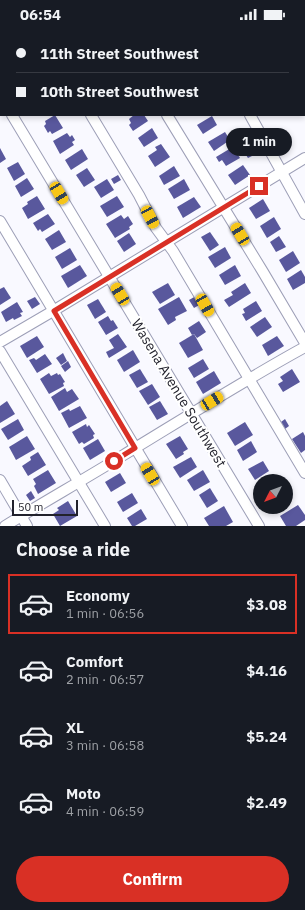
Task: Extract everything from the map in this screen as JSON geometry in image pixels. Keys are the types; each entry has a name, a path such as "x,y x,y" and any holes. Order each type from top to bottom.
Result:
{"street":[{"name":"Wasena Avenue Southwest","path":"13,116 259,526"},
{"path":"92,116 139,195 156,228 173,251 305,472"},
{"path":"168,116 305,343"},
{"path":"251,116 305,214"},
{"path":"0,342 54,311 305,158"},
{"path":"0,221 182,526"},
{"path":"5,526 271,365 305,346"},
{"path":"0,351 106,526"},
{"path":"0,480 27,526"}],"building":[{"path":"56,116 63,128 52,134 50,131 48,133 44,126 46,124 45,121"},
{"path":"133,116 145,116 148,121 133,131 129,125 131,123 129,119"},
{"path":"212,116 217,125 203,134 197,125"},
{"path":"152,128 158,138 144,147 138,138"},
{"path":"225,132 230,140 214,151 208,142"},
{"path":"67,133 70,137 72,135 75,140 72,142 74,145 60,154 53,141"},
{"path":"161,144 170,157 155,167 148,156 157,150 155,147"},
{"path":"252,147 256,154 248,158 244,152"},
{"path":"0,148 6,159 0,163"},
{"path":"231,148 233,152 235,150 240,158 226,166 222,160 219,162 216,157"},
{"path":"82,149 88,159 71,170 65,160"},
{"path":"18,162 25,174 14,181 7,168"},
{"path":"243,165 250,175 235,185 228,175"},
{"path":"174,166 180,176 164,185 159,176"},
{"path":"87,168 95,180 84,187 76,175"},
{"path":"118,175 121,180 114,184 111,179"},
{"path":"27,178 34,189 21,197 15,186"},
{"path":"107,179 114,190 101,198 94,187"},
{"path":"184,179 190,190 174,199 168,189"},
{"path":"37,196 45,209 28,219 22,208 28,204 27,202"},
{"path":"117,196 124,207 107,217 100,206"},
{"path":"194,197 201,207 183,218 177,207"},
{"path":"263,199 270,211 256,219 249,208"},
{"path":"48,214 55,224 42,232 40,229 38,231 33,223"},
{"path":"121,215 124,219 128,216 133,224 129,227 130,229 115,238 106,224"},
{"path":"274,217 281,229 267,238 260,226"},
{"path":"59,230 66,242 52,250 45,239"},
{"path":"210,232 219,245 210,251 201,237"},
{"path":"129,233 136,244 124,252 117,241"},
{"path":"279,236 286,247 276,252 270,242"},
{"path":"225,247 231,258 215,268 208,257"},
{"path":"70,248 77,260 62,269 55,257"},
{"path":"293,251 300,263 286,272 279,260"},
{"path":"80,265 87,276 68,288 61,276"},
{"path":"235,265 241,276 225,285 219,275"},
{"path":"301,270 305,277 305,283 293,290 287,279"},
{"path":"168,283 175,295 160,304 152,292"},
{"path":"245,283 251,293 229,307 224,300 233,295 231,292"},
{"path":"4,287 11,298 0,305 0,289"},
{"path":"196,296 201,304 194,308 189,300"},
{"path":"35,297 40,304 32,309 27,301"},
{"path":"179,297 187,311 175,317 176,320 168,325 158,309"},
{"path":"98,299 106,312 95,319 87,305"},
{"path":"256,301 262,311 246,321 242,314 245,313 243,309"},
{"path":"17,302 23,312 20,313 22,316 14,320 13,318 6,322 1,312"},
{"path":"108,316 111,321 113,320 118,328 106,335 98,322"},
{"path":"265,317 272,327 257,337 250,327"},
{"path":"199,321 206,332 197,338 194,334 192,335 188,328"},
{"path":"118,334 127,347 109,358 106,352 114,348 109,340"},
{"path":"194,334 203,350 188,358 179,343"},
{"path":"37,336 44,347 27,358 20,346"},
{"path":"277,336 284,346 268,356 262,345"},
{"path":"133,350 140,362 124,372 117,360"},
{"path":"63,353 67,361 61,365 56,358"},
{"path":"45,354 52,364 37,373 29,360 34,358 36,360"},
{"path":"203,359 209,369 194,378 188,368"},
{"path":"68,361 71,367 65,372 61,366"},
{"path":"140,369 148,382 137,388 129,375"},
{"path":"292,369 300,382 283,392 278,384 283,381 280,377"},
{"path":"214,371 221,383 203,394 196,382"},
{"path":"49,373 51,376 57,373 58,375 60,374 65,382 63,383 64,386 49,394 40,379"},
{"path":"152,384 160,397 148,405 139,391"},
{"path":"65,388 67,392 72,389 79,399 59,411 51,397"},
{"path":"7,401 15,414 0,423 0,406"},
{"path":"160,401 168,414 157,420 149,407"},
{"path":"80,406 87,418 69,428 61,413 69,409 70,411"},
{"path":"18,419 24,430 8,440 1,429"},
{"path":"285,419 289,426 285,429 281,422"},
{"path":"245,422 253,435 235,446 227,433"},
{"path":"86,424 87,427 89,425 95,434 93,435 94,438 84,444 82,442 79,444 72,432"},
{"path":"303,432 305,436 305,450 301,453 292,439"},
{"path":"27,436 35,449 16,460 9,447"},
{"path":"180,436 188,449 183,452 184,454 176,459 166,444"},
{"path":"98,439 105,451 90,460 83,448"},
{"path":"251,441 257,452 243,461 237,450"},
{"path":"38,452 46,465 28,476 22,466 31,460 30,457"},
{"path":"191,457 197,467 180,478 173,467"},
{"path":"263,461 269,471 264,474 253,474 253,477 248,469"},
{"path":"48,470 56,483 38,494 34,486 36,484 33,479"},
{"path":"203,470 210,482 194,491 187,480"},
{"path":"120,473 126,483 111,492 105,482"},
{"path":"210,488 218,501 207,508 199,495"},
{"path":"31,491 35,498 30,501 26,495"},
{"path":"132,493 138,503 123,512 117,502"},
{"path":"68,501 77,516 60,526 53,514 59,510 57,508"},
{"path":"298,505 305,515 305,520 296,526 286,526 280,516 283,514 293,514 293,508"},
{"path":"224,506 233,522 226,526 209,526 204,518"},
{"path":"141,509 147,519 135,526 132,526 127,518"}],"route":[{"path":"114,461 135,448 54,311 259,186"}]}
